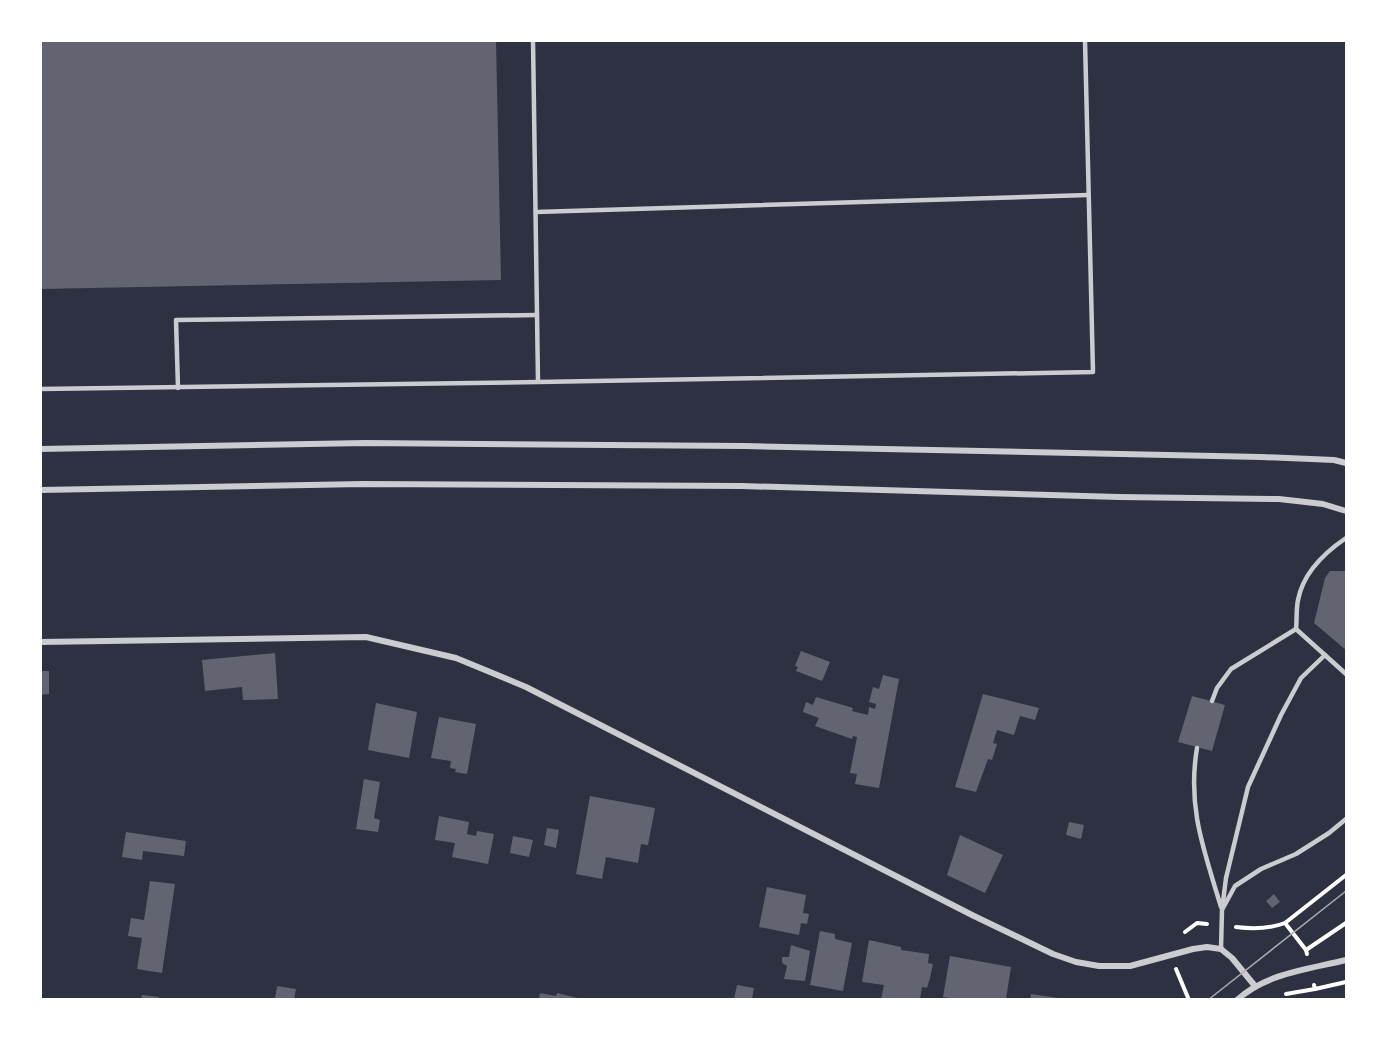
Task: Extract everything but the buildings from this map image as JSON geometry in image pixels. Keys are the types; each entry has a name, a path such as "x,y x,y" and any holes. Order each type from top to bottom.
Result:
{"street":[{"path":"40,449 365,443 744,446 1261,457 1334,460 1347,463"},
{"path":"40,490 363,484 742,486 1279,499 1323,504 1347,511"},
{"path":"40,642 366,637 456,658 526,687 974,916 1053,954 1076,962 1099,966 1130,966 1193,949 1207,947 1221,949 1232,958 1255,986"},
{"path":"1237,999 1255,986 1294,972 1347,960"}],"lane":[{"path":"533,40 538,382"},
{"path":"40,389 1093,372 1085,40"},
{"path":"536,212 1088,195"},
{"path":"178,388 176,320 536,315"},
{"path":"1296,629 1298,600 1307,575 1330,549 1347,538"},
{"path":"1296,629 1347,674"},
{"path":"1212,701 1217,688 1231,669 1296,629"},
{"path":"1221,949 1226,878 1248,787 1281,715 1301,678 1325,655"},
{"path":"1197,748 1193,774 1197,825 1222,910"},
{"path":"1222,910 1235,886 1261,869 1296,855 1347,819"}],"path":[{"path":"1285,923 1306,950 1311,969"},
{"path":"1306,950 1347,923"},
{"path":"1282,995 1315,989"}],"tram line":[{"path":"1208,1000 1346,891"}]}
